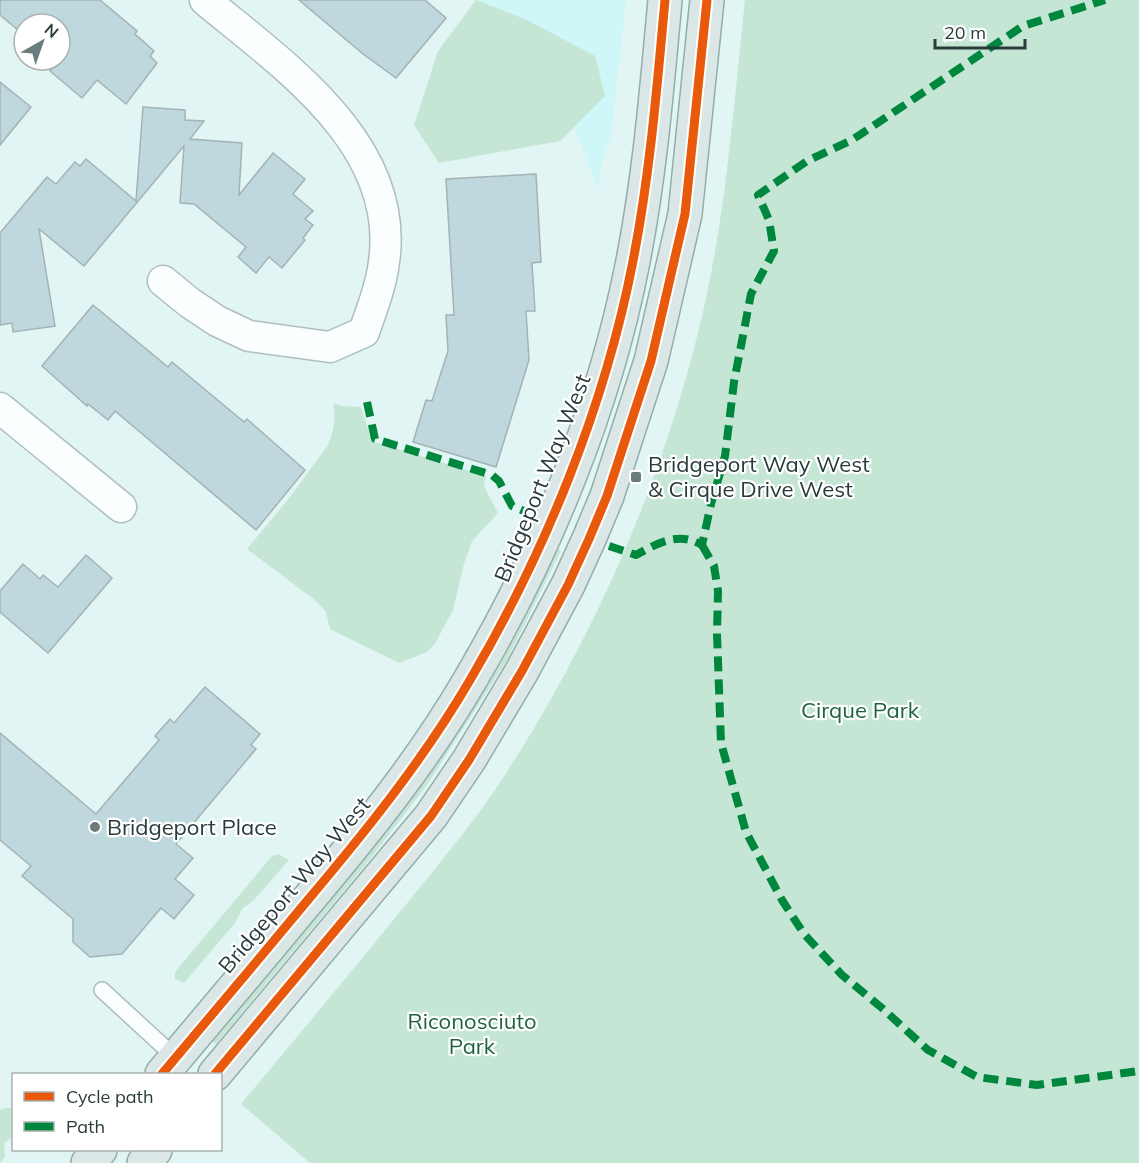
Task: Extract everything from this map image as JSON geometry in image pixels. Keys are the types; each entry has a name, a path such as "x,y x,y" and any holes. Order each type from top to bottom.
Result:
{"main road":[{"name":"Bridgeport Way West","path":"169,1066 374,821 420,757 475,673 511,607 545,533 585,433 606,369 633,262 650,158 665,0"},
{"path":"216,1073 431,816 469,760 522,670 568,585 585,548 607,496 651,360 685,214 707,0"},
{"path":"88,1163 98,1151"},
{"path":"144,1163 153,1151"}],"street":[{"path":"163,281 217,321 249,336 330,347 364,332 379,288 385,260 385,219 373,176 352,137 312,89 205,0"},
{"path":"0,408 121,507"}],"lane":[{"path":"102,990 169,1066"}],"shaded area":[{"path":"475,0 626,0 611,138 604,154 598,191 573,123 515,35"}],"green space":[{"path":"476,0 527,20 595,56 605,96 560,141 439,163 414,125 438,51"},
{"name":"Cirque Park","path":"745,0 1139,0 1139,1163 310,1163 241,1104 481,810 537,723 569,666 625,550 671,428 705,303 719,228"},
{"path":"333,403 341,406 361,407 372,441 486,476 484,486 498,513 472,541 453,610 436,642 427,652 399,663 330,629 326,612 316,601 247,549 290,497 328,445 334,424"},
{"path":"556,547 561,551 507,660 427,785 367,863 216,1044 209,1039"},
{"path":"278,854 289,860 253,901 242,909 235,923 184,983 175,979 175,972 272,856"},
{"path":"12,1108 12,1138 4,1143 5,1156 0,1163 0,1110"}],"building":[{"path":"0,0 100,0 137,31 135,34 154,51 150,56 157,63 126,104 97,80 82,98 51,72 72,72 72,12 12,12 12,25 0,15"},
{"path":"299,0 425,0 446,18 396,78 363,54"},
{"path":"0,82 31,107 0,145"},
{"path":"143,107 185,110 185,120 204,121 190,139 242,143 239,195 273,153 305,179 293,194 313,211 305,219 313,225 303,238 305,240 282,268 269,257 256,273 238,257 246,247 194,204 180,203 184,146 84,266 39,229 55,326 13,332 12,323 0,325 0,233 47,177 56,184 75,162 80,166 86,159 136,201"},
{"path":"536,174 541,262 532,263 535,311 526,311 529,360 496,467 413,442 426,400 432,401 448,351 446,315 454,315 446,179"},
{"path":"93,305 168,367 172,362 244,422 247,419 305,470 256,530 115,411 108,420 88,404 87,406 42,366"},
{"path":"86,555 112,578 48,653 0,612 0,591 23,564 40,579 43,575 58,587"},
{"name":"Bridgeport Place","path":"205,687 260,734 251,745 256,749 176,844 193,858 175,879 194,895 174,919 161,908 122,954 90,957 73,942 73,919 22,876 31,866 0,840 0,733 96,814 159,740 155,736 170,719 174,723"}],"marked path":[{"path":"609,546 636,555 668,540 685,539 702,545 725,456 734,382 751,294 774,251 769,220 758,195 807,161 852,140 1023,26 1105,0"},
{"path":"367,402 375,439 492,475 499,481 512,506 526,512"},
{"path":"702,545 714,566 718,591 717,634 721,743 746,832 782,900 804,934 842,975 928,1050 977,1077 1037,1085 1139,1071"}],"cycle path":[{"path":"163,1073 351,848 414,766 470,680 523,581 547,530 589,424 621,315 644,196 665,0"},
{"path":"216,1073 431,816 469,760 522,671 568,585 607,496 651,361 685,214 707,0"}],"place":[{"name":"Bridgeport Way West & Cirque Drive West","path":"636,477"},
{"name":"Bridgeport Place","path":"95,827"}],"park label":[{"name":"Riconosciuto Park","path":"472,1034"}]}
